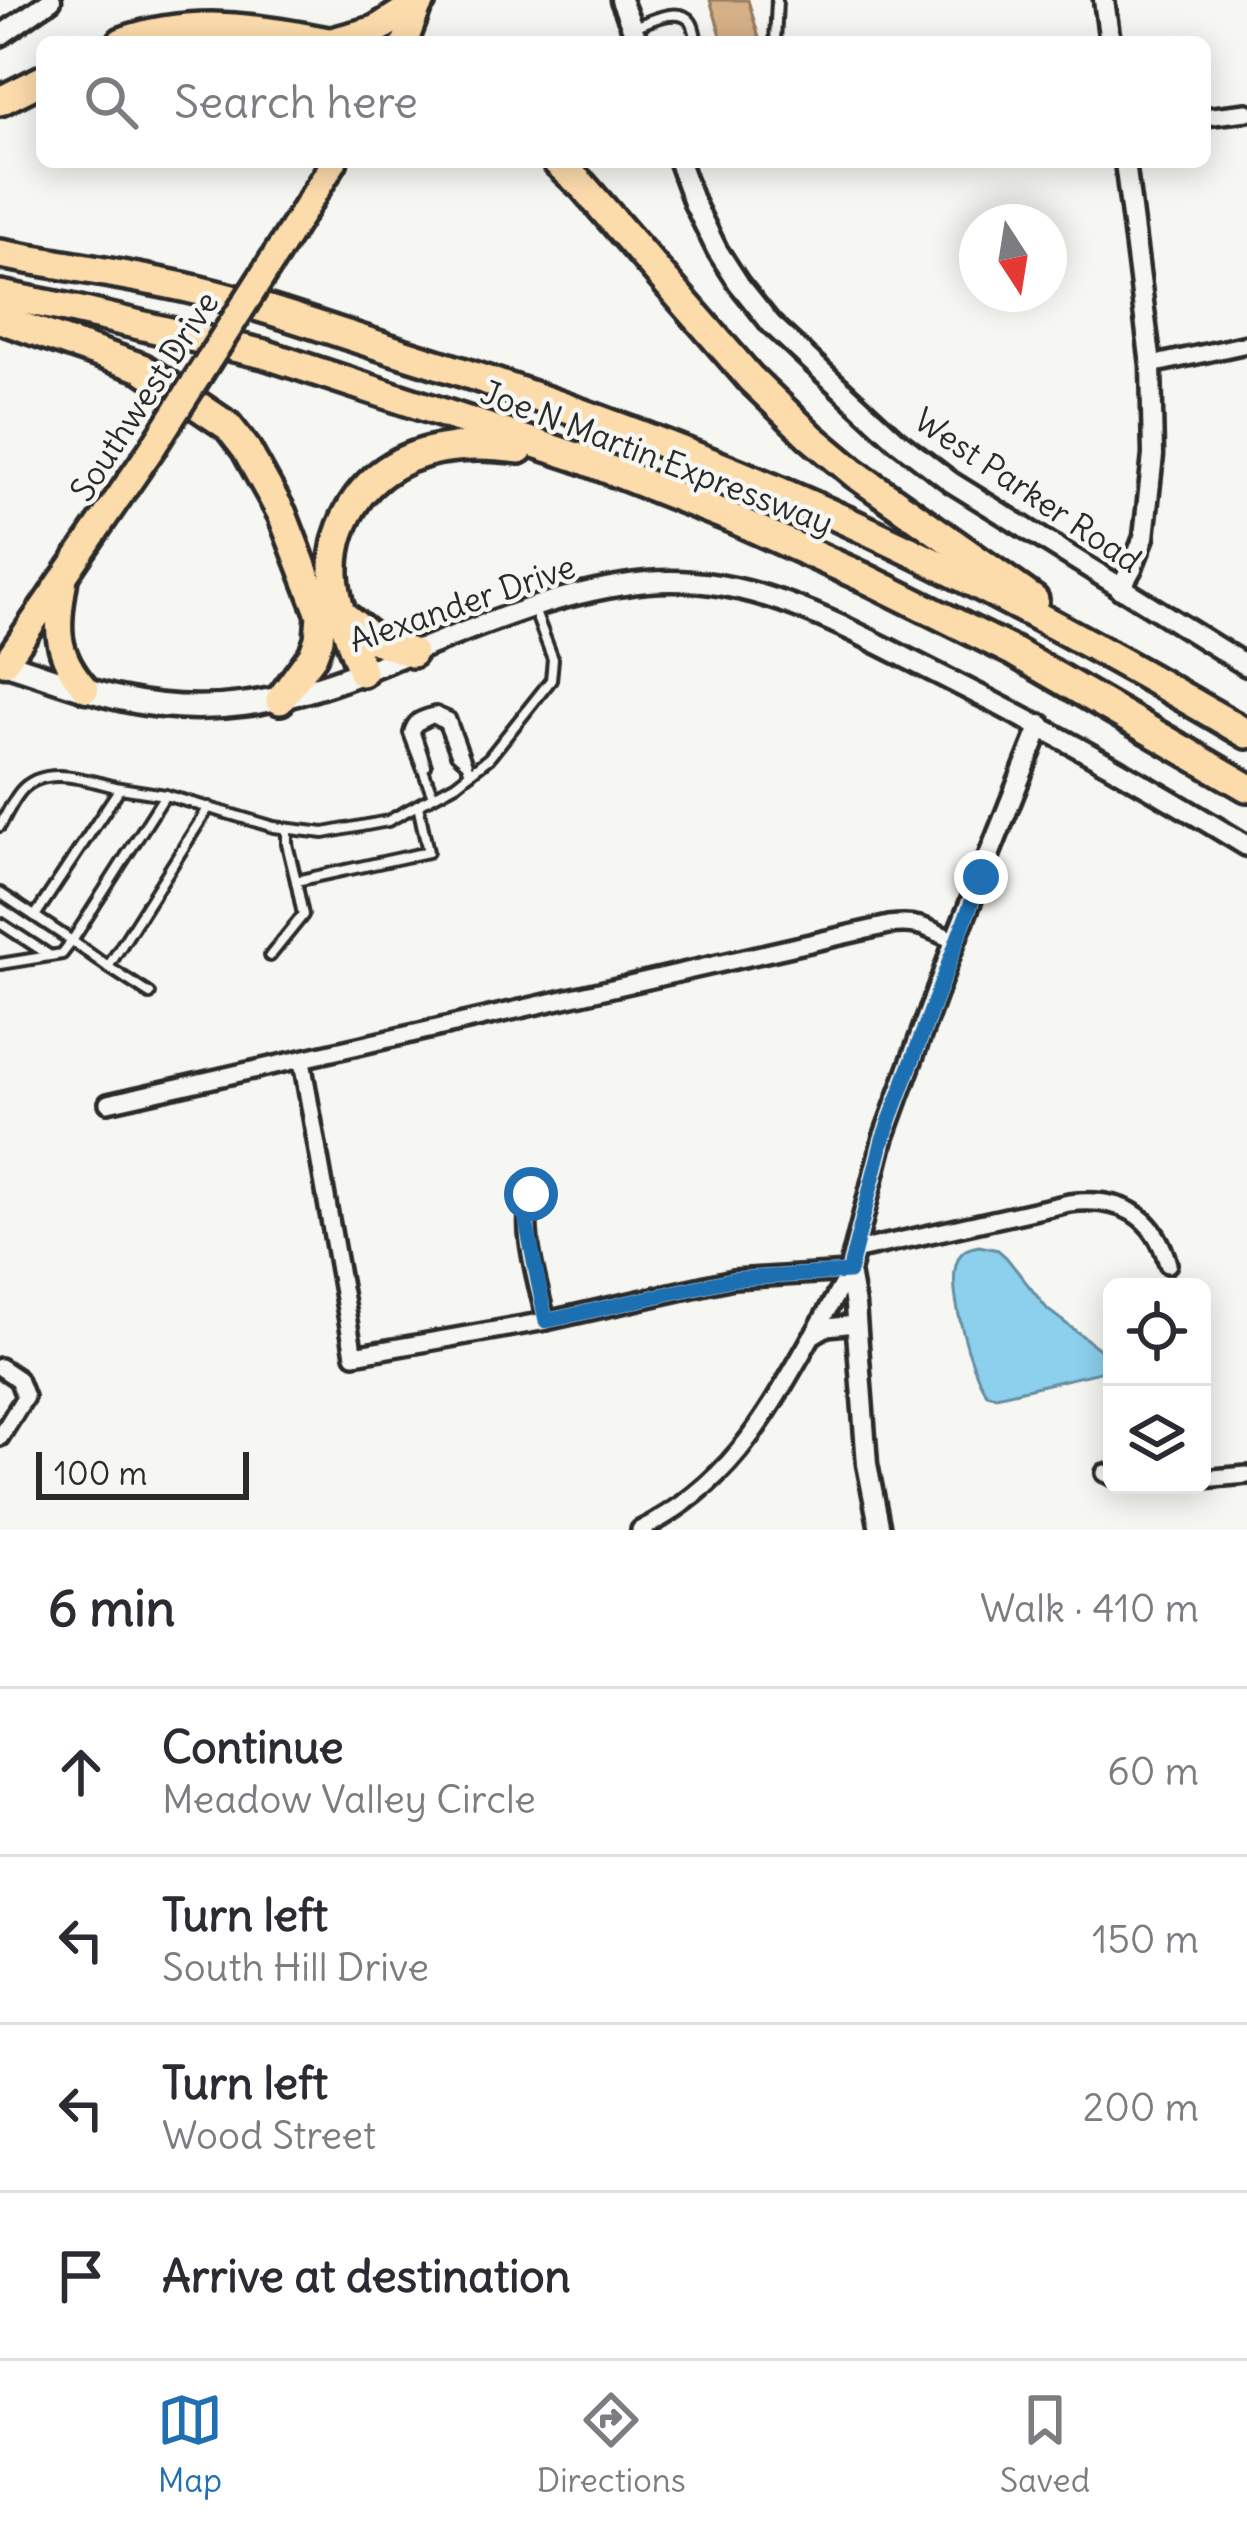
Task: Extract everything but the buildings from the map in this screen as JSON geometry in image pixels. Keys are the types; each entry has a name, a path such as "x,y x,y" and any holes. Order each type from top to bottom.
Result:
{"highway":[{"path":"359,36 421,0"},
{"path":"407,36 421,0"},
{"path":"146,36 224,26 300,36"},
{"path":"0,100 36,83"},
{"name":"Southwest Drive","path":"5,663 153,447 330,168"},
{"path":"564,168 750,378 811,437 854,473 1116,658"},
{"name":"Joe N Martin Expressway","path":"0,254 196,290 288,315 676,448 903,547 1116,658 1247,734"},
{"name":"Joe N Martin Expressway","path":"0,296 264,355 578,457 755,529 1014,652 1247,787"},
{"path":"0,319 142,368 228,426 260,470 332,614 354,675"},
{"path":"280,700 314,655 332,614 334,555 342,523 364,490 394,465 423,452 460,446 501,446 578,457"},
{"path":"66,574 58,620 60,642 71,673 86,689"},
{"path":"332,614 373,639 412,653"}],"main road":[{"name":"Alexander Drive","path":"5,663 123,700 214,708 280,700 354,675"}],"street":[{"path":"0,36 51,0"},
{"path":"1104,0 1109,36"},
{"path":"623,1 636,34"},
{"path":"1211,116 1247,112"},
{"name":"West Parker Road","path":"681,168 717,250 739,284 772,324 896,440 951,482 1247,666"},
{"path":"1120,589 1137,556 1153,455 1151,364 1126,168"},
{"path":"1151,364 1247,344"},
{"name":"Alexander Drive","path":"354,675 567,596 650,582 743,590 789,603 840,626 1041,725 1247,846"},
{"path":"640,1530 692,1498 729,1464 761,1424 849,1272 883,1139 1041,725"},
{"path":"108,1103 889,925 908,922 955,941"},
{"path":"302,1061 354,1355 546,1321 733,1279 849,1272"},
{"path":"535,1190 526,1221 546,1321"},
{"path":"854,1251 1092,1201 1117,1204 1137,1216 1158,1235 1168,1264"},
{"path":"849,1272 867,1464 880,1530"},
{"path":"812,1336 826,1327 856,1324"},
{"path":"0,1367 18,1378 25,1397 0,1437"},
{"path":"1211,1478 1247,1475"}],"lane":[{"path":"775,36 777,0"},
{"path":"636,34 667,16 682,15 691,22 695,36"},
{"path":"0,826 20,792 34,780 55,775 165,795 287,829 324,833 388,820 489,758 550,680 553,659 533,607"},
{"path":"433,796 409,733 417,717 436,712 450,718 468,768"},
{"path":"35,916 120,788"},
{"path":"0,964 62,954 165,795"},
{"path":"296,881 428,852 418,805"},
{"path":"108,967 209,807"},
{"path":"270,956 303,915 287,829"},
{"path":"0,893 150,994"},
{"path":"0,923 50,956"}],"water":[{"path":"979,1246 998,1250 1048,1310 1103,1351 1103,1369 996,1396 987,1394 968,1349 955,1290 959,1258 965,1250"}],"route":[{"path":"531,1194 526,1221 546,1321 733,1279 849,1272 883,1139 981,877"}]}
